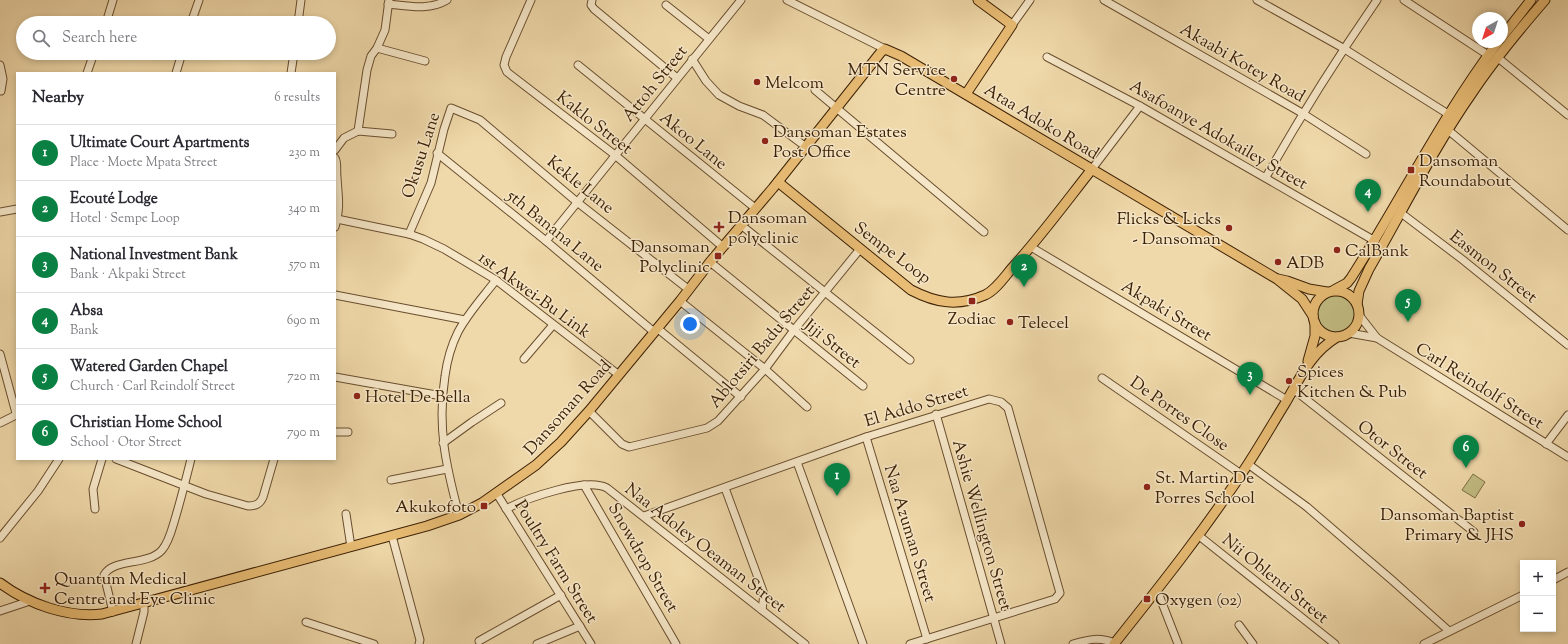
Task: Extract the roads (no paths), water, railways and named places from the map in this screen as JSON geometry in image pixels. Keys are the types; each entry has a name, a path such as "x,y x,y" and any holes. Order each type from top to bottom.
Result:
{"main road":[{"path":"966,94 1012,25 978,0"},
{"path":"1308,363 1315,336 1314,309 1316,302 1321,296 1347,283 1375,241 1448,114 1493,56 1545,0"},
{"path":"1508,29 1528,1"},
{"path":"1114,644 1198,535 1248,464 1308,363 1326,344 1337,337 1349,333 1357,324 1359,315 1357,304 1359,291 1367,275 1448,130 1493,56 1496,48"},
{"name":"Ataa Adoko Road","path":"885,49 901,56 966,94 1277,279 1302,299 1314,320"},
{"name":"Dansoman Road","path":"0,588 10,591 30,601 79,615 90,616 113,612 144,602 427,526 459,515 497,494 545,458 589,410 680,301 688,289 754,208 778,182 881,52 885,49"},
{"name":"Sempe Loop","path":"778,182 912,290 936,301 948,302 968,300 986,294 996,287 1031,247 1092,169"},
{"name":"Ataa Adoko Road","path":"1277,279 1309,289 1330,291"},
{"path":"1330,291 1341,291 1348,293 1357,304"},
{"path":"1314,320 1320,330 1326,334 1337,337"},
{"name":"Dansoman Road","path":"0,583 10,591"}],"street":[{"path":"108,16 113,0"},
{"path":"193,16 199,0"},
{"path":"299,16 301,0"},
{"path":"358,131 366,70 371,56 377,48 385,30 389,2 423,7 439,4 447,0"},
{"name":"Kaklo Street","path":"531,0 506,57 504,65 507,72 615,155 723,247"},
{"path":"592,0 591,5 594,9 677,78"},
{"name":"Attoh Street","path":"546,241 741,0"},
{"name":"Ataa Adoko Road","path":"787,0 885,49"},
{"path":"1012,25 1030,0"},
{"name":"Akaabi Kotey Road","path":"1104,0 1302,113 1366,154"},
{"path":"1257,0 1343,48 1448,114"},
{"path":"1266,177 1302,113 1343,48 1376,0"},
{"path":"1404,0 1493,56 1568,114"},
{"path":"666,5 709,39"},
{"path":"377,48 425,60"},
{"name":"Asafoanye Adokailey Street","path":"1047,57 1140,106 1375,241"},
{"path":"692,59 706,81 719,95 739,106 763,115 806,147"},
{"path":"87,72 92,60"},
{"path":"176,72 180,60"},
{"path":"291,72 293,60"},
{"path":"0,65 2,79 1,91"},
{"name":"Akoo Lane","path":"578,65 754,208"},
{"path":"815,90 984,232"},
{"path":"1092,169 1140,106"},
{"name":"Okusu Lane","path":"409,234 431,183 437,154 451,108"},
{"name":"Kekle Lane","path":"451,108 480,120 577,202 688,289"},
{"path":"1448,130 1568,230"},
{"path":"336,149 344,138 358,131 392,134"},
{"name":"5th Banana Lane","path":"437,154 741,397"},
{"path":"336,160 340,200 336,223"},
{"path":"0,212 16,209"},
{"name":"Easmon Street","path":"1401,213 1463,260 1568,345"},
{"name":"1st Akwei-Bu Link","path":"337,219 409,234 444,249 496,280 619,375"},
{"path":"741,225 910,360"},
{"name":"Akpaki Street","path":"1031,247 1287,400"},
{"name":"Ablotsiri Badu Street","path":"589,410 622,444 629,447 707,428 718,421 765,369 794,330 860,249"},
{"name":"Jiji Street","path":"710,262 863,386"},
{"path":"459,515 447,469 443,443 442,396 451,348 457,333 465,320 496,280"},
{"path":"336,294 465,320"},
{"path":"680,301 765,369 807,407"},
{"name":"Carl Reindolf Street","path":"1359,315 1377,338 1568,457"},
{"path":"524,359 553,325"},
{"name":"Carl Reindolf Street","path":"1349,333 1377,338"},
{"path":"0,354 16,413 14,416 0,423"},
{"path":"336,377 442,396"},
{"name":"De Porres Close","path":"1102,378 1241,474"},
{"name":"Otor Street","path":"1293,389 1474,532"},
{"name":"El Addo Street","path":"644,516 866,437 936,414 989,399 1001,402 1008,408 1040,529 1059,588 1058,596 1055,599 993,618"},
{"path":"443,443 501,403"},
{"name":"Ashie Wellington Street","path":"936,414 1001,644"},
{"path":"1546,444 1568,414"},
{"path":"336,432 348,432"},
{"name":"Naa Azuman Street","path":"866,437 927,639"},
{"path":"0,538 48,477 58,460"},
{"path":"95,509 93,489 102,460"},
{"path":"119,460 213,496 254,506 261,502 274,460"},
{"path":"113,612 104,575 110,568 151,557 162,550 170,534 185,486 191,460"},
{"path":"796,462 863,644"},
{"path":"1248,464 1306,507 1449,631"},
{"path":"391,480 447,469"},
{"name":"Naa Adoley Oeaman Street","path":"506,508 534,496 584,485 602,485 644,516 805,644"},
{"name":"Snowdrop Street","path":"584,485 676,644"},
{"path":"725,488 764,594 762,610"},
{"name":"Poultry Farm Street","path":"497,494 591,644"},
{"path":"346,514 351,547"},
{"path":"0,531 14,521"},
{"name":"Nii Oblenti Street","path":"1198,535 1335,644"},
{"path":"392,536 420,640 419,644"},
{"path":"1556,578 1568,572"},
{"path":"1157,590 1178,644"},
{"path":"479,641 561,595"},
{"path":"1424,644 1521,596"},
{"path":"0,611 30,601"},
{"path":"136,644 144,612 144,602"},
{"path":"910,644 993,618"},
{"path":"306,622 374,644"},
{"path":"1240,625 1253,644"},
{"path":"538,644 580,626"},
{"path":"1073,644 1093,639 1104,639 1114,644"}],"place":[{"name":"MTN Service Centre","path":"954,79"},
{"name":"Melcom","path":"757,82"},
{"name":"Dansoman Estates Post Office","path":"765,141"},
{"name":"Dansoman Roundabout","path":"1411,170"},
{"name":"Absa","path":"1368,212"},
{"name":"Dansoman polyclinic","path":"719,227"},
{"name":"Flicks & Licks - Dansoman","path":"1229,228"},
{"name":"CalBank","path":"1337,250"},
{"name":"Dansoman Polyclinic","path":"718,256"},
{"name":"ADB","path":"1278,262"},
{"name":"Ecouté Lodge","path":"1024,287"},
{"name":"Zodiac","path":"972,301"},
{"name":"Telecel","path":"1010,322"},
{"name":"Watered Garden Chapel","path":"1408,322"},
{"name":"Spices Kitchen & Pub","path":"1289,381"},
{"name":"National Investment Bank","path":"1250,395"},
{"name":"Hotel De Bella","path":"357,396"},
{"name":"Christian Home School","path":"1466,468"},
{"name":"St. Martin De Porres School","path":"1147,487"},
{"name":"Ultimate Court Apartments","path":"837,496"},
{"name":"Akukofoto","path":"484,506"},
{"name":"Dansoman Baptist Primary & JHS","path":"1522,524"},
{"name":"Quantum Medical Centre and Eye Clinic","path":"45,588"},
{"name":"Oxygen (o2)","path":"1147,599"}]}
